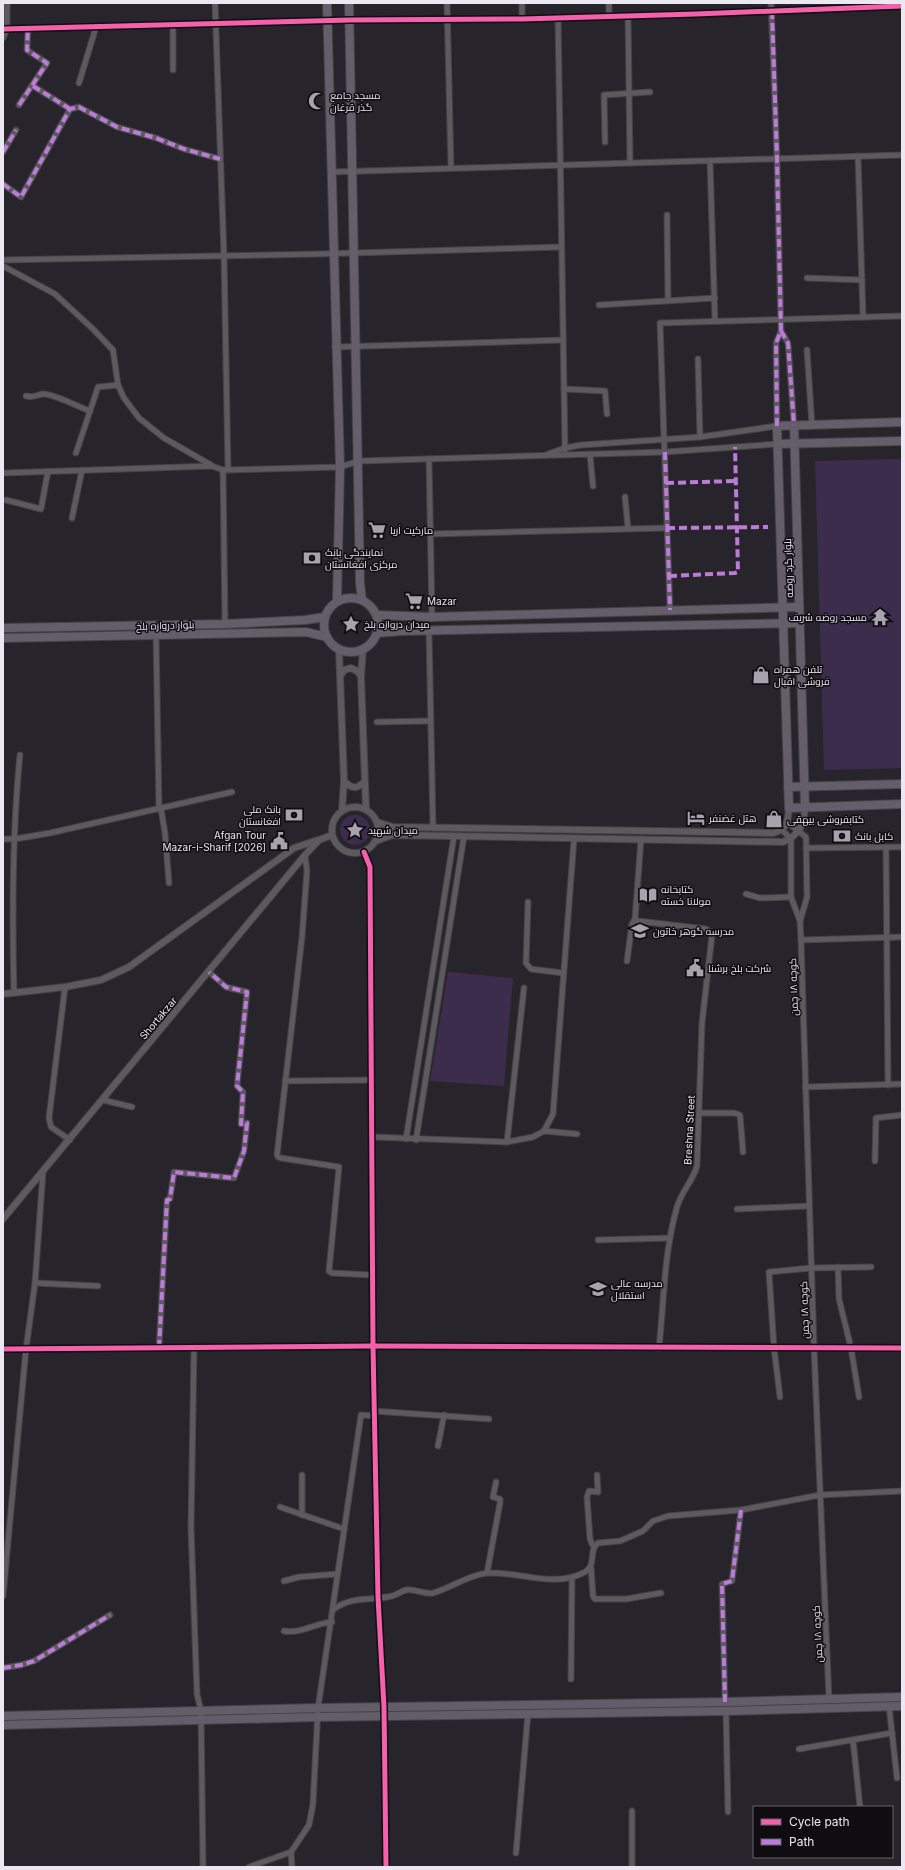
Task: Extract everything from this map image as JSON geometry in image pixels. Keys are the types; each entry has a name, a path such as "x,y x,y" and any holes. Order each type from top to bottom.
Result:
{"highway":[{"path":"3,1716 318,1708 725,1702 902,1697"},
{"path":"3,1726 318,1717 726,1711 902,1706"}],"main road":[{"path":"327,3 340,467 337,601"},
{"path":"349,3 357,346 360,583 362,600"},
{"path":"777,426 902,422"},
{"name":"بلوار گرد روضه","path":"794,425 805,807"},
{"name":"بلوار گرد روضه","path":"777,426 788,808"},
{"path":"777,444 902,441"},
{"path":"350,597 362,600 371,606 377,615 377,633 374,639 363,649 347,652 339,649 332,644 327,637 324,627 325,617 337,601 350,597"},
{"path":"377,615 432,617 799,607"},
{"name":"بلوار دروازه بلخ","path":"3,628 225,624 305,620 325,617"},
{"path":"377,633 401,631 800,623"},
{"name":"بلوار دروازه بلخ","path":"3,638 306,632 327,637"},
{"path":"788,787 902,784"},
{"path":"788,808 902,804"}],"street":[{"path":"3,38 7,3"},
{"path":"215,3 224,256 225,624"},
{"path":"447,3 451,168"},
{"path":"522,3 522,18"},
{"path":"609,3 609,16"},
{"path":"545,456 565,448 608,443 700,437 777,426 776,343 781,331 781,319 771,3"},
{"path":"5,29 350,20 628,16 902,6"},
{"path":"628,16 630,163"},
{"path":"558,17 565,455"},
{"path":"173,25 173,70"},
{"path":"79,83 96,27"},
{"path":"19,105 47,63 27,50 28,28"},
{"path":"33,86 70,109 79,107 117,127 220,159"},
{"path":"605,142 604,95 630,92 650,92"},
{"path":"3,184 21,197 70,109"},
{"path":"3,152 16,130"},
{"path":"331,172 902,155"},
{"path":"858,156 863,316"},
{"path":"710,161 715,321"},
{"path":"666,215 668,300"},
{"path":"3,260 333,254 561,247"},
{"path":"3,266 55,294 93,329 113,350 118,385 124,398 140,418 164,438 212,466"},
{"path":"807,278 862,280"},
{"path":"599,305 714,298"},
{"path":"670,610 660,323 902,316"},
{"path":"781,331 788,343 794,425"},
{"path":"336,346 563,340"},
{"path":"807,350 812,425"},
{"path":"698,359 700,437"},
{"path":"76,453 98,387 118,385"},
{"path":"564,389 605,391 607,414"},
{"path":"26,396 36,397 45,394 56,396 90,411"},
{"path":"3,472 212,466 225,469 340,467 359,461 665,452 777,444"},
{"path":"590,455 593,486"},
{"path":"429,459 432,617"},
{"path":"72,518 82,470"},
{"path":"6,500 41,509 48,471"},
{"path":"625,497 628,528"},
{"path":"431,534 667,528"},
{"path":"429,631 433,828"},
{"path":"156,635 160,809 166,833 169,883"},
{"path":"339,649 344,781 342,810 334,821 332,835 338,847 344,851 350,853 364,852 376,841 392,835 783,842 791,839 799,832 804,820 805,807"},
{"path":"363,649 361,676 366,809"},
{"path":"341,676 344,670 350,668 357,670 361,676"},
{"path":"377,722 430,721"},
{"path":"14,993 13,949 16,796 20,755"},
{"path":"344,781 348,786 354,788 360,787 364,782"},
{"path":"3,839 15,839 50,833 232,792"},
{"path":"342,810 354,807 366,809 373,814 379,828 376,841"},
{"path":"377,822 393,827 773,833 782,830 787,822 788,808"},
{"name":"كوچه ١٨ چمن","path":"787,822 806,837 807,897 800,921"},
{"path":"782,830 791,839"},
{"name":"Shortakzar","path":"3,1219 305,855 319,840 332,835"},
{"path":"406,1140 454,836"},
{"path":"416,1140 464,836"},
{"path":"373,1137 406,1140 507,1142 533,1137 544,1131 553,1114 574,839"},
{"path":"627,961 632,924 635,919 641,839"},
{"name":"كوچه ١٨ چمن","path":"791,839 791,898 800,921 801,940 811,1268 829,1699"},
{"path":"3,994 65,987 101,980 129,967 294,848 319,840"},
{"path":"806,848 902,847"},
{"path":"886,848 888,1085"},
{"path":"364,852 370,867 374,1413 378,1597 384,1707 386,1867"},
{"path":"305,855 307,871 302,937 285,1081 278,1157 339,1167 329,1271 332,1273 372,1275"},
{"path":"746,894 760,898 791,898"},
{"path":"528,902 526,963 528,967 532,969 563,973"},
{"name":"Breshna Street","path":"635,919 638,921 706,929 712,935 702,1024 697,1166 694,1176 683,1191 677,1207 670,1238 659,1348"},
{"path":"801,940 902,937"},
{"path":"159,1348 167,1200 170,1199 174,1172 234,1178 244,1152 247,1123 241,1124 242,1092 237,1086 247,992 226,988 209,972"},
{"path":"65,987 50,1118 51,1127 70,1140"},
{"path":"507,1142 524,988"},
{"path":"285,1081 372,1080"},
{"path":"806,1087 902,1084"},
{"path":"103,1100 132,1107"},
{"path":"699,1114 734,1113 740,1115 743,1152"},
{"path":"874,1161 876,1118 902,1115"},
{"path":"544,1131 577,1134"},
{"path":"3,1596 26,1349 35,1283 43,1172"},
{"path":"737,1209 809,1206"},
{"path":"598,1240 670,1238"},
{"path":"838,1267 839,1299 851,1348 859,1397"},
{"path":"780,1397 774,1348 769,1272 811,1268 871,1267"},
{"path":"35,1283 98,1286"},
{"path":"3,1349 373,1346 902,1348"},
{"path":"194,1348 191,1528 197,1694 201,1711 203,1867"},
{"path":"249,1867 291,1852 309,1825 313,1804 318,1708 334,1609 337,1574 361,1415 374,1413 444,1415 489,1419"},
{"path":"438,1446 444,1415"},
{"path":"302,1475 302,1515"},
{"path":"595,1546 592,1544 590,1539 587,1497 589,1491 598,1492 597,1475"},
{"path":"487,1573 500,1503 500,1499 493,1497 496,1482"},
{"path":"661,1593 626,1599 595,1599 593,1596 591,1567 595,1546 598,1543 620,1541 643,1530 653,1521 668,1516 741,1510 820,1495 902,1491"},
{"path":"280,1507 344,1530"},
{"path":"725,1702 722,1584 732,1581 741,1510"},
{"path":"334,1609 342,1603 392,1596 407,1590 431,1594 478,1575 487,1573 528,1576 547,1580 572,1577 587,1571 591,1567"},
{"path":"284,1581 299,1577 337,1574"},
{"path":"571,1679 572,1577"},
{"path":"3,1668 34,1661 110,1615"},
{"path":"284,1631 300,1631 321,1623 332,1622"},
{"path":"888,1706 897,1778"},
{"path":"726,1711 728,1812"},
{"path":"516,1853 528,1713"},
{"path":"799,1749 892,1733"},
{"path":"852,1740 860,1806"},
{"path":"632,1811 632,1867"},
{"path":"291,1852 292,1867"}],"shaded area":[{"path":"902,459 902,768 824,770 815,461"},
{"path":"355,815 366,819 370,830 366,841 355,845 344,841 340,830 344,819"},
{"path":"448,972 513,978 504,1086 430,1081"}],"marked path":[{"path":"772,11 781,331 776,343 777,426"},
{"path":"19,105 47,63 27,50 28,28"},
{"path":"33,86 70,109"},
{"path":"3,184 21,197 70,109 79,107 117,127 220,159"},
{"path":"3,152 16,130"},
{"path":"781,331 788,343 794,425"},
{"path":"669,576 738,572 735,447"},
{"path":"665,452 670,610"},
{"path":"666,483 735,481"},
{"path":"667,528 768,527"},
{"path":"159,1348 167,1200 170,1199 174,1172 234,1178 244,1151 247,1123 241,1124 243,1092 237,1086 247,992 226,987 209,972"},
{"path":"725,1702 722,1584 732,1581 741,1510"},
{"path":"3,1668 34,1661 110,1615"}],"cycle path":[{"path":"3,29 350,20 522,19 902,6"},
{"path":"364,852 370,867 373,1346 378,1597 384,1707 386,1867"},
{"path":"3,1349 373,1346 902,1348"}],"place":[{"name":"مسجد جامع گذر قرغان","path":"317,101"},
{"name":"مارکیت آریا","path":"377,530"},
{"name":"نمایندگی بانک مرکزی افغانستان","path":"312,558"},
{"name":"Mazar","path":"414,601"},
{"name":"مسجد روضه شریف","path":"880,617"},
{"name":"میدان دروازه بلخ","path":"351,624"},
{"name":"تلفن همراه فروشی اقبال","path":"761,675"},
{"name":"بانک ملی افغانستان","path":"294,815"},
{"name":"هتل غضنفر","path":"696,818"},
{"name":"کتابفروشی بیهقی","path":"774,819"},
{"name":"میدان شهید","path":"355,830"},
{"name":"کابل بانک","path":"842,836"},
{"name":"Afgan Tour Mazar-i-Sharif [2026]","path":"279,841"},
{"name":"کتابخانه مولانا خسته","path":"648,895"},
{"name":"مدرسه گوهر خاتون","path":"640,931"},
{"name":"شرکت بلخ برشنا","path":"695,968"},
{"name":"مدرسه عالی استقلال","path":"598,1289"}]}
